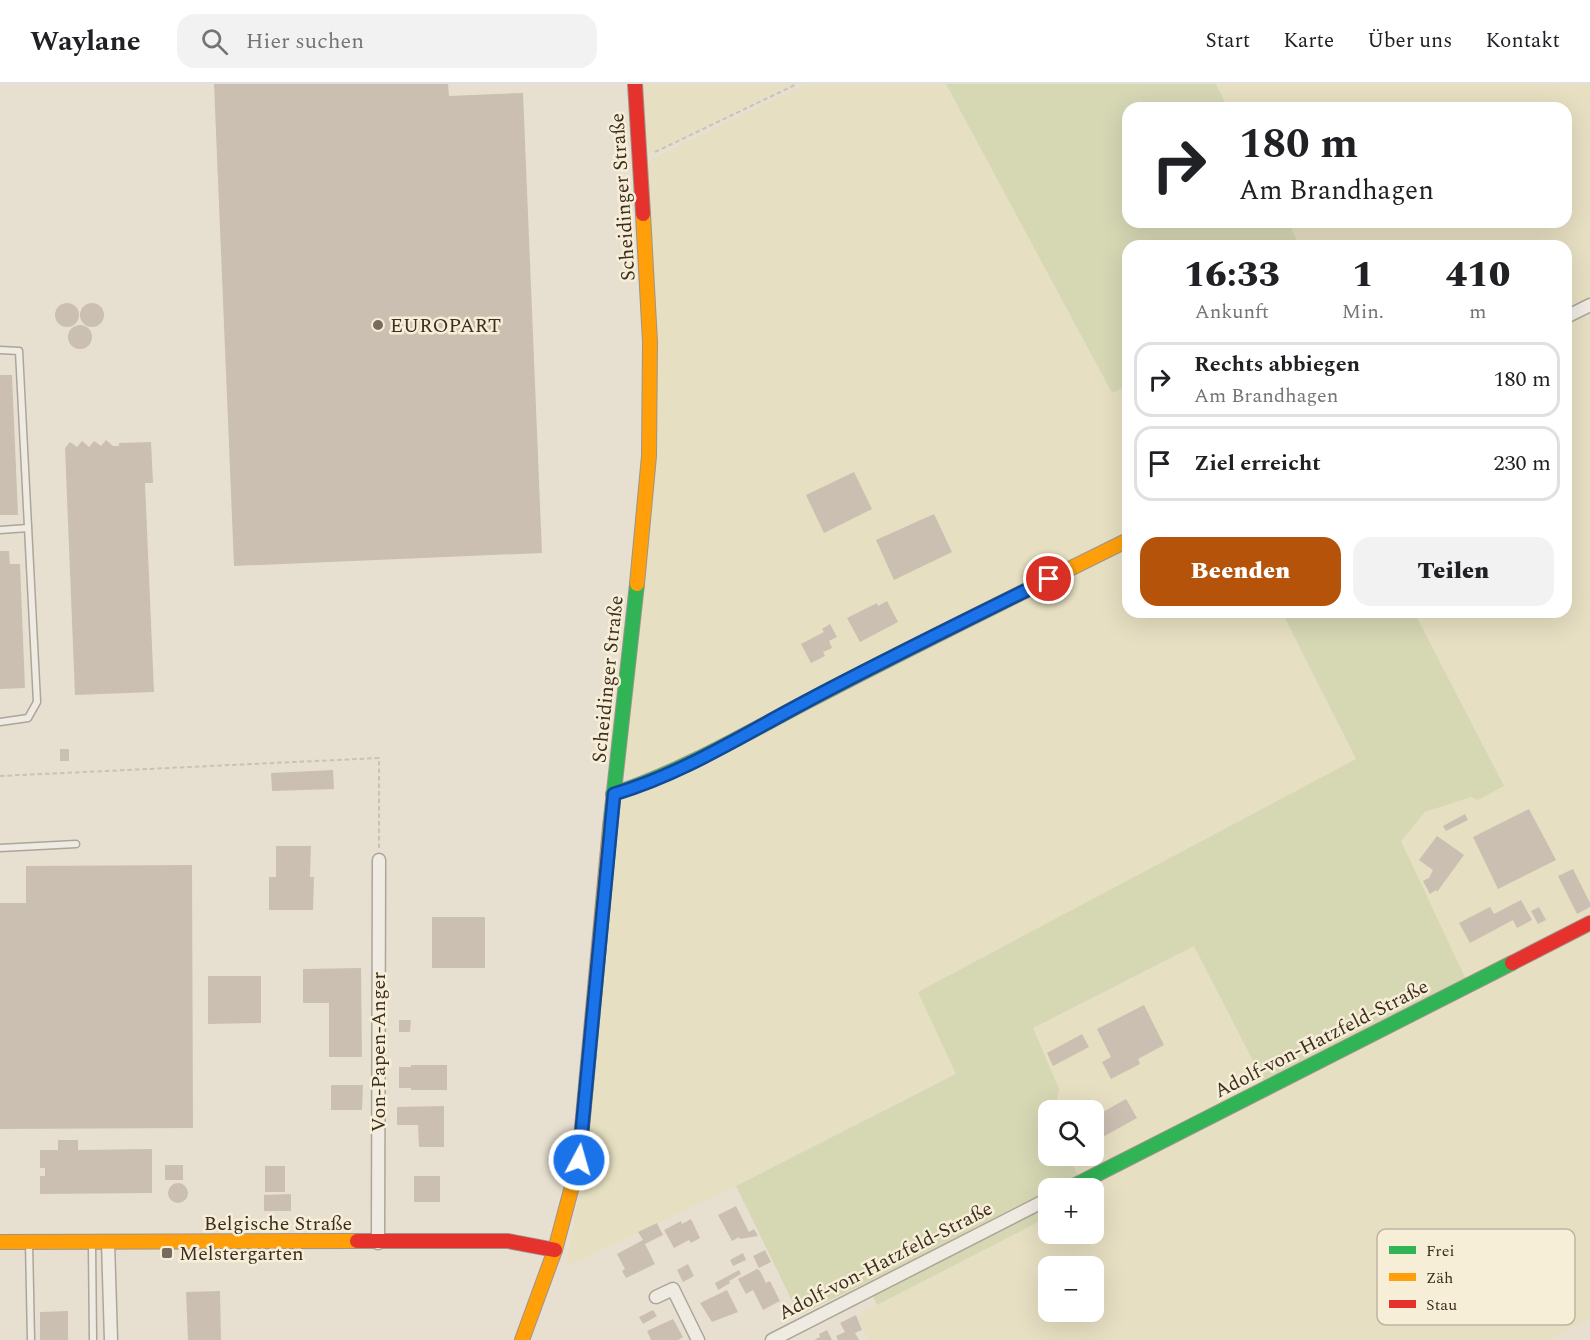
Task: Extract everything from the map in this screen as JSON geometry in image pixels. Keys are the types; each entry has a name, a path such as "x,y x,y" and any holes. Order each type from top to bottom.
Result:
{"street":[{"name":"Scheidinger Straße","path":"522,1340 555,1250 579,1160 649,456 650,342 635,84"},
{"path":"1572,313 1590,304"},
{"path":"614,794 638,787 721,748 809,700 1122,543"},
{"name":"Von-Papen-Anger","path":"378,1243 379,860"},
{"name":"Adolf-von-Hatzfeld-Straße","path":"1090,1178 1590,923"},
{"name":"Adolf-von-Hatzfeld-Straße","path":"772,1340 1038,1204"},
{"name":"Belgische Straße","path":"0,1242 508,1241 555,1250"},
{"path":"108,1242 111,1340"},
{"path":"656,1297 673,1289 698,1340"}],"lane":[{"path":"0,350 19,351 37,702 28,718 0,722"},
{"path":"0,530 28,528"},
{"path":"0,848 76,844"},
{"path":"29,1242 31,1340"},
{"path":"92,1242 93,1340"}],"path":[{"path":"639,160 797,84"},
{"path":"0,776 379,758 379,860"}],"shaded area":[{"path":"641,84 793,84 645,156"},
{"path":"806,84 946,84 1111,392 1122,387 1122,540 643,780 623,775 647,541 646,162"},
{"path":"1216,84 1590,84 1590,302 1572,311 1572,240 1297,240 1291,228 1572,228 1572,102 1225,102"},
{"path":"1590,307 1590,921 1468,984 1401,841 1425,812 1504,786 1417,618 1572,618 1572,316"},
{"path":"1122,545 1122,618 1285,618 1356,759 919,992 956,1074 736,1186 566,1267 585,1162 619,800"},
{"path":"1590,924 1590,1318 1548,1340 868,1340 858,1315 1038,1222 1038,1244 1104,1244 1104,1178 1095,1178"},
{"path":"1194,945 1266,1086 1086,1178 1079,1178 1074,1166 1104,1166 1104,1100 1052,1100 1033,1028"}],"green space":[{"path":"946,84 1216,84 1225,102 1122,102 1122,228 1291,228 1297,240 1122,240 1122,388 1112,393"},
{"path":"1285,618 1417,618 1504,786 1478,800 1471,797 1425,812 1401,841 1468,984 1266,1086 1194,946 1033,1028 1059,1089 1057,1100 1038,1100 1038,1166 1074,1166 1079,1178 1038,1178 1038,1201 799,1315 736,1186 956,1074 918,992 1356,759"},
{"path":"1038,1207 1038,1222 877,1305 871,1293"}],"building":[{"name":"EUROPART","path":"214,84 448,84 449,96 523,93 542,553 234,566"},
{"path":"67,303 72,304 78,310 78,320 72,326 67,327 62,326 56,320 55,315 56,310 62,304"},
{"path":"92,303 97,304 103,310 103,320 97,326 92,327 87,326 81,320 80,315 81,310 87,304"},
{"path":"80,325 85,326 91,332 91,342 85,348 80,349 75,348 69,342 68,337 69,332 75,326"},
{"path":"0,375 12,375 18,515 0,515"},
{"path":"106,440 113,446 119,446 119,443 151,442 153,483 145,483 154,692 75,695 65,448 70,442 77,447 82,441 89,447 94,441 101,446"},
{"path":"854,472 872,509 824,533 806,495"},
{"path":"934,514 952,552 894,580 876,540"},
{"path":"0,551 9,551 10,564 20,564 25,688 0,689"},
{"path":"887,601 898,622 860,642 847,618 877,603 878,606"},
{"path":"830,624 837,637 829,641 832,648 823,652 825,656 811,663 801,644 824,632 822,629"},
{"path":"60,749 69,749 69,761 60,761"},
{"path":"333,770 334,789 272,791 271,773"},
{"path":"1529,809 1556,860 1498,889 1473,837"},
{"path":"1465,814 1468,820 1446,831 1443,826"},
{"path":"1437,836 1464,855 1437,892 1436,890 1430,894 1423,881 1429,878 1433,870 1419,860"},
{"path":"276,846 311,846 310,877 314,877 313,910 269,910 269,877 276,877"},
{"path":"192,865 193,1128 0,1129 0,903 26,903 26,866"},
{"path":"1573,869 1590,903 1590,907 1577,914 1558,876"},
{"path":"1521,900 1532,920 1517,928 1513,920 1470,943 1459,923 1490,907 1494,914"},
{"path":"1539,907 1546,920 1538,924 1531,911"},
{"path":"432,917 485,917 485,968 432,968"},
{"path":"361,968 362,1057 329,1057 329,1003 303,1003 303,969"},
{"path":"208,976 261,976 261,1023 208,1024"},
{"path":"1144,1005 1164,1045 1138,1059 1140,1064 1111,1079 1102,1062 1111,1057 1097,1029"},
{"path":"399,1020 411,1020 410,1032 399,1032"},
{"path":"1082,1034 1089,1047 1053,1066 1047,1053"},
{"path":"411,1065 447,1065 447,1090 399,1088 399,1067 411,1067"},
{"path":"331,1085 363,1085 362,1110 331,1110"},
{"path":"1126,1099 1137,1118 1104,1136 1104,1111"},
{"path":"444,1106 444,1147 419,1147 418,1125 397,1125 397,1107"},
{"path":"58,1140 78,1140 78,1150 152,1149 152,1193 40,1194 40,1176 45,1176 45,1168 40,1168 40,1150 58,1150"},
{"path":"165,1165 183,1165 183,1180 165,1180"},
{"path":"265,1166 285,1166 285,1192 265,1192"},
{"path":"414,1176 440,1176 440,1202 414,1202"},
{"path":"174,1183 182,1183 188,1189 188,1197 182,1203 174,1203 168,1197 168,1189"},
{"path":"291,1194 291,1211 264,1211 264,1195"},
{"path":"736,1206 749,1232 754,1229 758,1236 740,1239 739,1237 732,1241 718,1215"},
{"path":"691,1219 700,1238 691,1243 689,1240 674,1248 664,1230 681,1221 682,1224"},
{"path":"657,1223 663,1235 645,1244 655,1264 626,1278 622,1271 625,1269 617,1254 643,1240 638,1232"},
{"path":"765,1250 771,1262 759,1268 753,1256"},
{"path":"743,1253 746,1260 733,1266 730,1260"},
{"path":"688,1264 694,1276 683,1282 677,1270"},
{"path":"757,1269 766,1283 770,1281 780,1301 763,1310 753,1290 746,1294 738,1279"},
{"path":"739,1270 741,1274 718,1290 715,1283"},
{"path":"727,1290 738,1312 712,1322 700,1303"},
{"path":"220,1291 221,1340 188,1340 186,1292"},
{"path":"653,1310 657,1316 643,1324 639,1317"},
{"path":"68,1311 68,1340 40,1340 40,1312"},
{"path":"856,1315 862,1330 855,1333 859,1340 838,1340 836,1336 845,1332 840,1323"},
{"path":"673,1319 683,1337 678,1340 651,1340 647,1331"},
{"path":"827,1330 832,1340 814,1340 820,1337 819,1334"}],"traffic: fast":[{"path":"610,827 637,584"},
{"path":"613,794 639,785 713,751 1033,587"},
{"path":"1090,1178 1512,963"}],"traffic: slow":[{"path":"637,584 649,456 650,342 643,214"},
{"path":"1033,587 1122,543"},
{"path":"522,1340 555,1250 579,1160 610,827"},
{"path":"0,1242 357,1241"}],"traffic: jam":[{"path":"635,84 643,214"},
{"path":"1512,963 1590,923"},
{"path":"357,1241 508,1241 555,1250"}],"place":[{"name":"EUROPART","path":"378,325"},
{"name":"Melstergarten","path":"167,1253"}],"route":[{"path":"579,1160 614,794 638,787 721,748 809,700 1049,579"}]}
